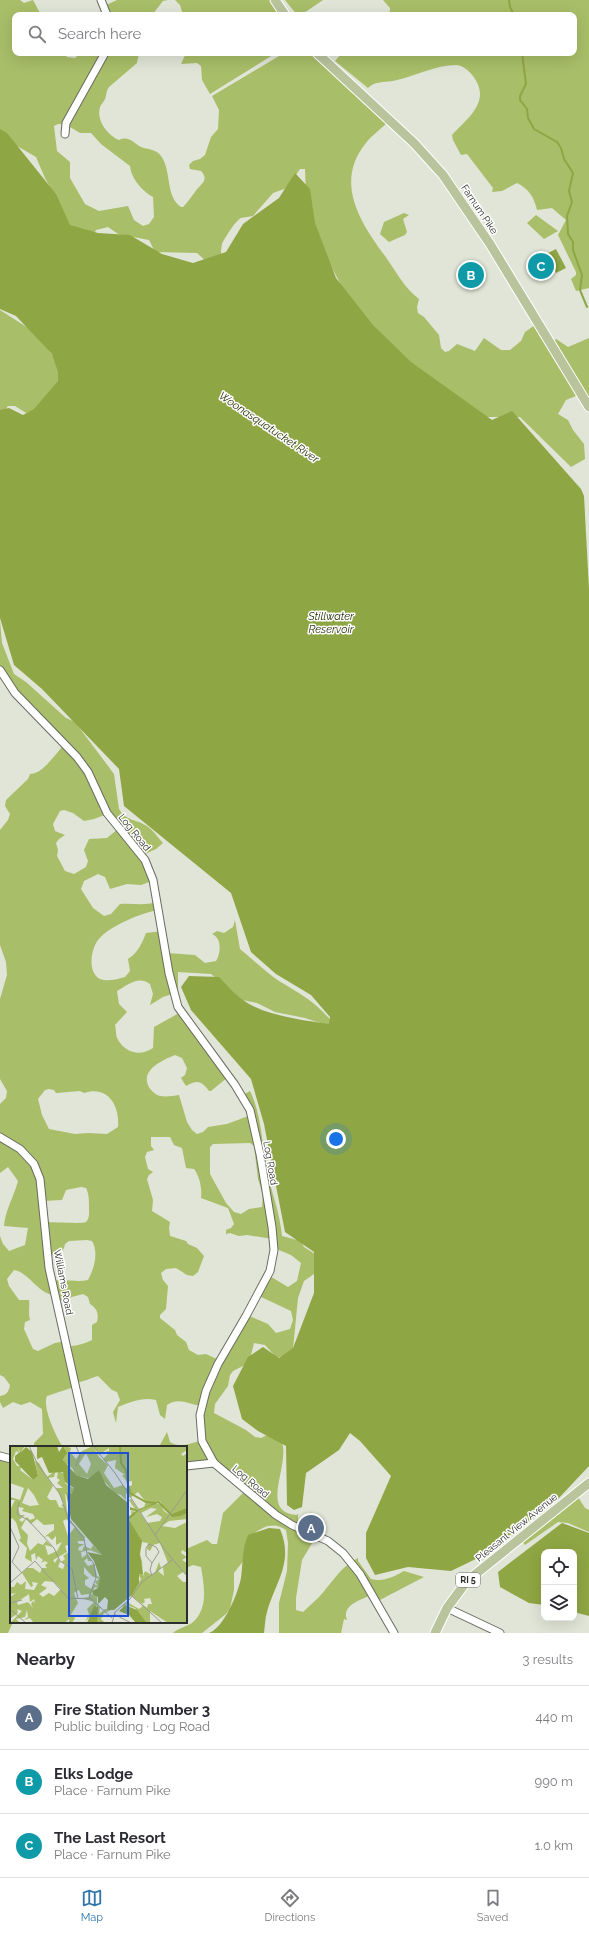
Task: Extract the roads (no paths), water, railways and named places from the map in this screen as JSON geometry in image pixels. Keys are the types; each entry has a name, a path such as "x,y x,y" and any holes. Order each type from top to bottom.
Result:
{"main road":[{"path":"275,0 283,12"},
{"name":"Farnum Pike","path":"320,56 414,143 443,175 490,244 589,407"},
{"name":"Pleasant View Avenue","path":"435,1633 446,1608 467,1581 589,1483"}],"street":[{"path":"101,0 106,12"},
{"path":"65,134 66,123 103,56"},
{"name":"Log Road","path":"0,670 15,693 77,757 88,772 107,813 145,860 154,885 169,973 178,1007 235,1084 250,1110 260,1154 272,1227 274,1250 270,1271 218,1364 206,1391 200,1415 202,1441 214,1463 276,1515 292,1525 328,1541 343,1553 360,1574 394,1633"},
{"name":"Williams Road","path":"0,1137 20,1149 34,1164 40,1179 49,1268 89,1446"},
{"path":"0,1456 10,1459"},
{"path":"187,1466 214,1463"},
{"path":"446,1608 500,1633"}],"water":[{"name":"Stillwater Reservoir","path":"0,129 7,133 56,194 70,225 98,233 130,235 162,254 193,263 226,252 243,224 279,198 295,173 310,189 315,223 336,278 373,325 411,362 492,420 512,411 581,489 584,496 589,589 589,1466 557,1500 482,1556 451,1571 408,1567 375,1575 366,1558 366,1533 391,1476 360,1441 350,1433 339,1450 306,1473 302,1507 294,1510 287,1505 286,1446 258,1431 242,1419 233,1386 248,1357 263,1347 279,1358 293,1348 314,1293 314,1252 285,1232 264,1124 251,1079 191,1010 181,987 189,976 219,977 240,998 273,1014 329,1024 330,1017 311,995 276,974 251,952 231,893 124,806 119,769 42,689 14,665 0,618 0,410 9,408 23,415 34,409 58,381 58,372 52,354 16,316 0,309"},
{"path":"556,249 566,268 556,273 546,254"},
{"path":"562,1523 589,1533 589,1616 577,1613 577,1549 541,1549 541,1605 529,1603 500,1587 498,1572"},
{"path":"269,1528 280,1529 284,1541 285,1552 282,1571 266,1614 264,1633 209,1633 215,1630 220,1624 234,1601 241,1578 244,1551 248,1535"}],"waterway":[{"path":"509,0 512,12"},
{"path":"522,56 526,84 520,96 520,100 527,109 528,118 534,129 557,142 561,148 564,159 573,173 569,191 572,202 567,216 568,234 573,242 573,250 582,275 580,290 587,307"}],"place":[{"name":"The Last Resort","path":"541,266"},
{"name":"Elks Lodge","path":"471,275"},
{"name":"Fire Station Number 3","path":"311,1528"}],"water label":[{"name":"Woonasquatucket River","path":"269,427"}]}
